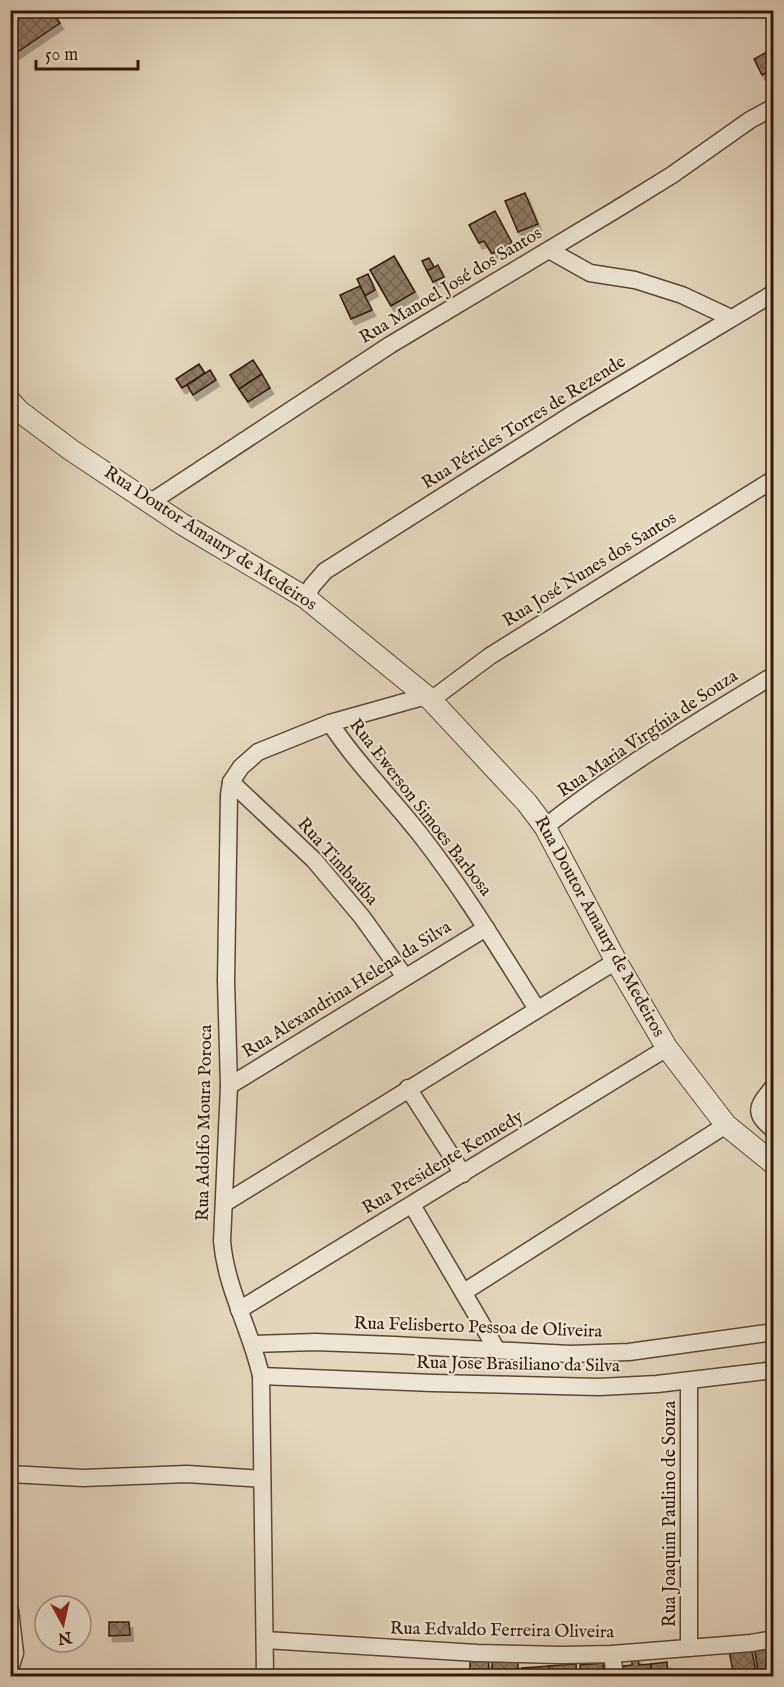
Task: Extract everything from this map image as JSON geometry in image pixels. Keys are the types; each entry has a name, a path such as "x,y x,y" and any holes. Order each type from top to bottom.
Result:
{"street":[{"name":"Rua Manoel José dos Santos","path":"151,502 390,345 653,186 750,120 774,107"},
{"path":"549,250 590,273 635,280 682,295 730,318"},
{"name":"Rua Péricles Torres de Rezende","path":"306,598 317,578 325,571 574,413 774,292"},
{"name":"Rua Doutor Amaury de Medeiros","path":"10,401 19,411 54,437 182,524 306,598 429,698 527,803 545,827 616,961 667,1048 726,1125 774,1164"},
{"name":"Rua José Nunes dos Santos","path":"429,698 490,656 774,479"},
{"name":"Rua Maria Virgínia de Souza","path":"545,827 620,772 774,675"},
{"path":"231,782 242,767 258,752 330,723 429,698"},
{"name":"Rua Ewerson Simoes Barbosa","path":"330,723 359,763 418,832 466,896 537,1009"},
{"name":"Rua Timbaúba","path":"231,782 314,860 362,917 405,977"},
{"name":"Rua Adolfo Moura Poroca","path":"231,782 226,981 229,1086 222,1241 224,1263 261,1376 265,1677"},
{"name":"Rua Alexandrina Helena da Silva","path":"229,1086 486,928"},
{"path":"225,1203 616,961"},
{"name":"Rua Presidente Kennedy","path":"239,1310 667,1048"},
{"path":"774,1086 759,1106 758,1112 759,1118 774,1130"},
{"path":"408,1088 463,1174"},
{"path":"464,1292 726,1125"},
{"path":"412,1205 496,1350"},
{"name":"Rua Felisberto Pessoa de Oliveira","path":"252,1344 315,1342 570,1354 629,1352 774,1332"},
{"name":"Rua Jose Brasiliano da Silva","path":"261,1376 599,1387 689,1381 774,1370"},
{"name":"Rua Joaquim Paulino de Souza","path":"689,1381 689,1648"},
{"path":"10,1474 83,1478 187,1474 262,1479"},
{"path":"10,1610 15,1653 10,1669"},
{"name":"Rua Edvaldo Ferreira Oliveira","path":"265,1640 477,1653 562,1655 612,1654 774,1640"},
{"path":"612,1654 615,1677"}],"building":[{"path":"10,10 51,10 60,23 10,57"},
{"path":"774,48 774,69 762,75 754,59"},
{"path":"525,193 538,224 518,232 505,201"},
{"path":"495,211 512,243 492,254 484,241 479,243 469,225"},
{"path":"394,256 415,292 391,306 370,270"},
{"path":"429,258 434,267 427,271 422,261"},
{"path":"438,265 444,277 433,282 427,271"},
{"path":"368,274 375,290 365,296 357,279"},
{"path":"360,286 372,310 351,319 340,295"},
{"path":"253,360 262,374 239,389 230,375"},
{"path":"199,364 205,373 182,388 176,379"},
{"path":"210,370 216,380 193,395 187,385"},
{"path":"262,374 270,388 248,402 239,389"},
{"path":"109,1622 129,1622 130,1635 109,1636"},
{"path":"774,1643 774,1676 759,1676 754,1646"},
{"path":"751,1647 757,1676 734,1676 729,1651"},
{"path":"638,1657 639,1665 651,1664 652,1676 624,1676 623,1666 632,1665 632,1658"},
{"path":"470,1660 489,1661 488,1676 470,1676"},
{"path":"492,1662 518,1662 518,1676 492,1676"},
{"path":"667,1662 668,1676 652,1676 651,1664"},
{"path":"603,1663 604,1676 581,1676 580,1665"},
{"path":"576,1664 577,1676 549,1676 549,1666"},
{"path":"549,1666 549,1676 523,1676 522,1668"}]}
